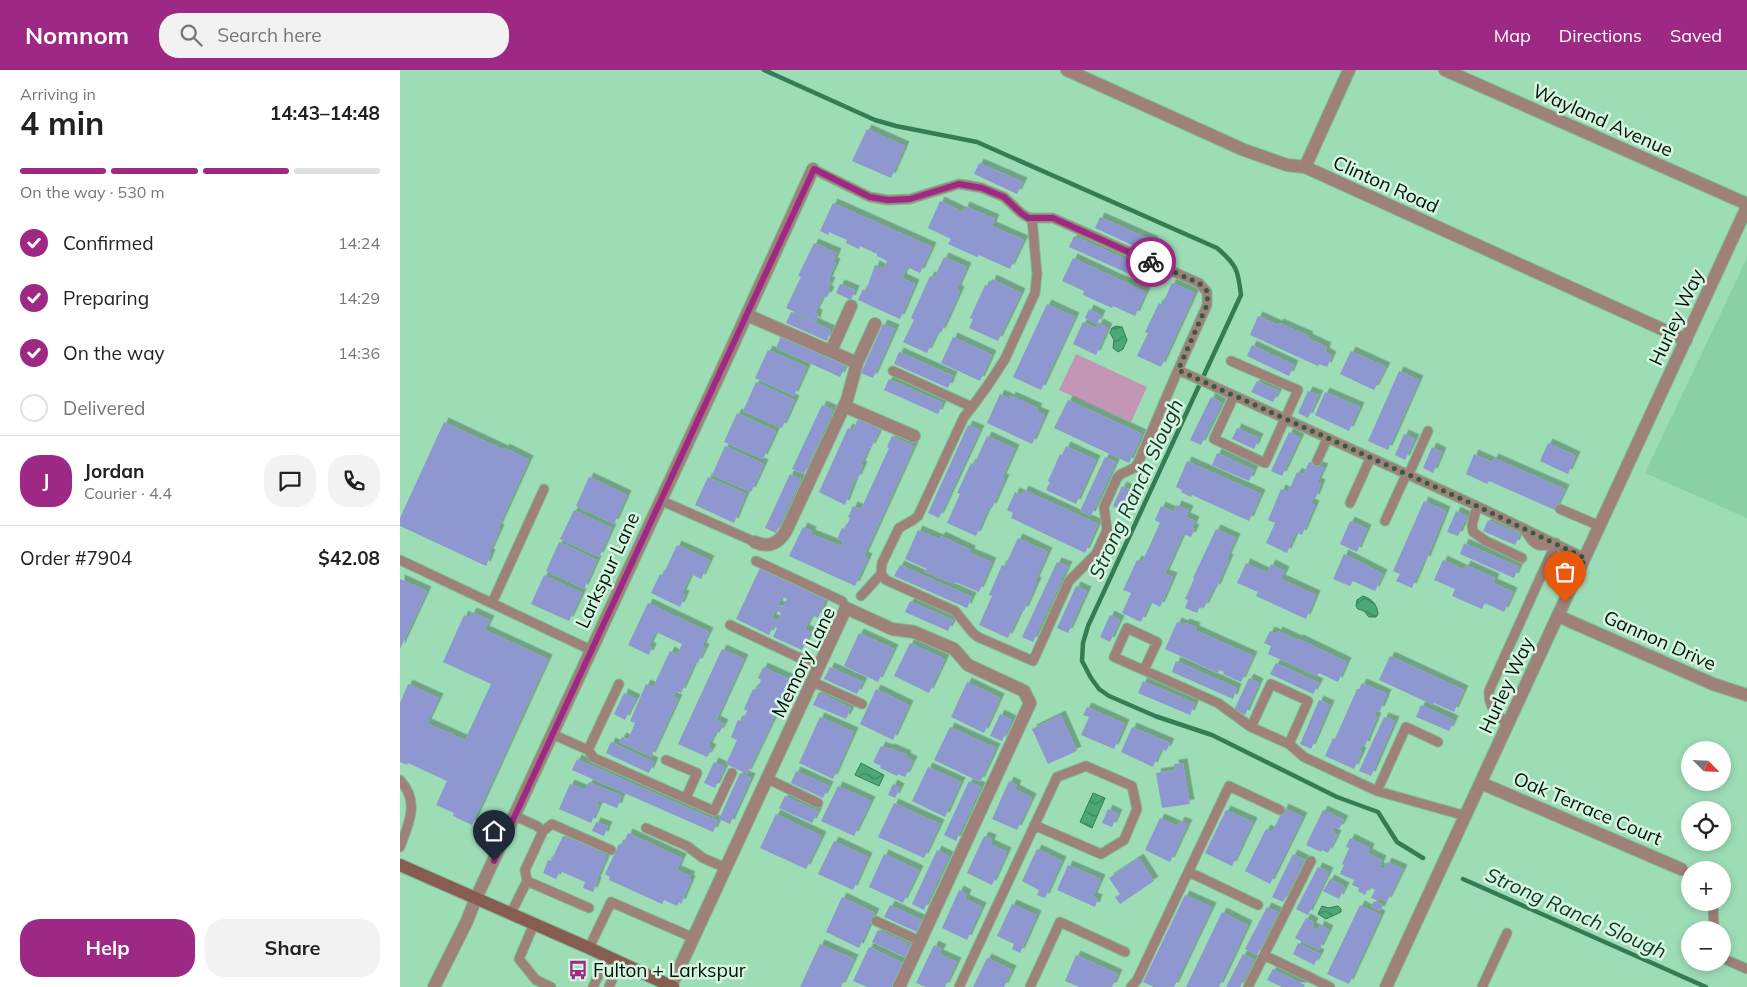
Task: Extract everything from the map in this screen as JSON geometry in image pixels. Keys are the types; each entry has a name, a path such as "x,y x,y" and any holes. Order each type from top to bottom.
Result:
{"main road":[{"path":"400,865 607,956 672,987"}],"street":[{"name":"Clinton Road","path":"1067,70 1244,150 1287,165 1305,167 1686,340"},
{"path":"1305,167 1349,70"},
{"name":"Wayland Avenue","path":"1445,70 1747,206"},
{"name":"Larkspur Lane","path":"434,987 467,921 814,169"},
{"name":"Hurley Way","path":"1386,987 1747,206"},
{"path":"830,351 851,306"},
{"path":"747,315 857,363"},
{"path":"755,542 768,545 779,541 783,537 844,406 857,363 875,324"},
{"path":"844,406 914,436"},
{"name":"Memory Lane","path":"672,987 846,608 892,629 914,632 954,650 968,665 1024,691 1030,703 899,987"},
{"name":"Gannon Drive","path":"1558,616 1713,684 1747,695"},
{"name":"Oak Terrace Court","path":"1481,783 1681,870"}],"lane":[{"path":"814,169 870,197 888,200 910,199 959,184 973,186 1004,197 1021,213 1032,219 1053,218 1199,283 1206,288 1208,296 1207,305 1138,463 1134,468 1118,476 1104,507 1107,530 1096,554 1069,581 1033,661 978,637 955,612 886,580 881,574"},
{"path":"861,596 881,574 882,563 897,531 918,516 964,417 1006,359 1035,292 1037,274 1032,219"},
{"path":"1231,361 1298,390 1265,463 1214,439 1234,396"},
{"path":"1178,370 1370,459 1477,506 1585,558"},
{"path":"893,371 972,407"},
{"path":"1385,521 1428,431"},
{"path":"1317,461 1327,439"},
{"path":"1350,503 1370,459"},
{"path":"492,603 544,489"},
{"path":"660,500 755,542"},
{"path":"1477,506 1472,525 1473,532 1486,541 1522,558"},
{"path":"1560,509 1600,526"},
{"path":"1508,724 1496,714 1490,703 1489,691 1556,543"},
{"path":"400,560 591,650"},
{"path":"756,561 842,601 846,608"},
{"path":"730,625 820,667"},
{"path":"1144,670 1156,642 1127,628 1114,657 1218,703 1251,727 1289,744 1304,757 1377,791 1466,816"},
{"path":"813,682 862,704"},
{"path":"588,750 619,684"},
{"path":"1251,727 1271,684 1308,701 1289,744"},
{"path":"1377,791 1406,727 1438,742"},
{"path":"552,734 588,750 594,758 714,811 732,773"},
{"path":"666,760 697,774 686,798"},
{"path":"959,987 1034,825 1057,777 1086,766 1132,786 1136,809 1124,840 1101,854 1034,825"},
{"path":"400,780 408,790 412,805 400,847"},
{"path":"768,780 818,803"},
{"path":"1131,987 1137,980 1229,786 1280,810"},
{"path":"515,816 537,826 543,831"},
{"path":"511,913 527,881 525,870 543,831 552,824 611,850"},
{"path":"646,828 687,846 703,858 726,868"},
{"path":"1248,987 1312,861"},
{"path":"1189,872 1258,904"},
{"path":"527,881 590,908"},
{"path":"589,948 611,902 694,938"},
{"path":"876,921 920,941"},
{"path":"1030,987 1060,922 1125,952"},
{"path":"534,924 519,959 534,984 551,987"},
{"path":"1482,987 1507,933"},
{"path":"1264,955 1330,987"},
{"path":"593,987 607,956"},
{"path":"609,987 620,962"},
{"path":"1731,962 1747,969"}],"shaded area":[{"path":"1747,258 1747,518 1645,473"},
{"path":"1076,354 1147,387 1131,422 1059,390"}],"water":[{"path":"1116,326 1122,327 1127,340 1123,349 1118,352 1113,348 1114,340 1110,333 1112,328"},
{"path":"1363,596 1371,600 1375,605 1378,614 1376,617 1369,617 1356,606 1357,600"},
{"path":"861,763 884,775 879,786 855,775"},
{"path":"1093,793 1105,798 1092,828 1080,822"},
{"path":"1322,906 1328,908 1338,906 1341,912 1326,919 1318,914"}],"building":[{"path":"867,129 905,146 891,178 852,161"},
{"path":"979,163 1023,182 1017,194 974,174"},
{"path":"940,201 963,212 965,206 995,219 992,226 1024,240 1010,269 948,244 951,239 928,228"},
{"path":"833,203 932,247 920,273 907,267 902,278 915,284 900,319 858,300 863,289 866,291 875,265 883,269 887,261 860,246 859,249 846,243 847,240 829,232 828,235 820,231"},
{"path":"1100,217 1154,241 1149,253 1095,228"},
{"path":"1074,236 1150,270 1145,281 1069,247"},
{"path":"814,243 837,253 833,262 836,263 828,281 831,282 827,290 830,291 827,297 823,296 815,313 818,314 816,322 786,308 801,277 798,276"},
{"path":"944,257 967,267 957,289 960,291 941,333 938,331 927,353 903,342 914,320 911,318 930,276 934,278"},
{"path":"1073,258 1146,292 1135,316 1083,295 1084,291 1062,281"},
{"path":"992,279 1021,293 998,341 969,328 973,319 970,318 985,285 989,287"},
{"path":"1172,283 1195,293 1161,367 1137,356 1148,333 1145,332 1159,303 1162,305"},
{"path":"840,284 855,290 851,300 836,293"},
{"path":"1047,304 1075,317 1041,390 1013,377"},
{"path":"1089,309 1101,315 1097,324 1085,318"},
{"path":"791,312 831,330 827,341 786,323"},
{"path":"1258,316 1309,336 1308,338 1327,347 1325,352 1332,356 1327,367 1319,364 1318,366 1250,335"},
{"path":"1083,322 1096,328 1099,323 1108,328 1096,355 1073,344"},
{"path":"883,324 895,329 873,378 861,373"},
{"path":"781,336 846,365 840,377 776,348"},
{"path":"953,337 992,355 980,381 941,363"},
{"path":"1252,345 1294,365 1289,376 1247,356"},
{"path":"768,350 807,367 794,396 755,378"},
{"path":"1351,351 1386,367 1374,390 1340,374"},
{"path":"899,352 953,376 948,388 894,364"},
{"path":"1399,371 1419,380 1388,450 1368,441"},
{"path":"889,379 943,403 938,414 884,390"},
{"path":"1257,381 1279,391 1273,402 1251,392"},
{"path":"756,382 795,400 782,428 743,411"},
{"path":"1308,391 1319,395 1308,418 1298,413"},
{"path":"1325,392 1360,407 1349,431 1315,415"},
{"path":"1000,394 1010,399 1011,396 1038,408 1036,411 1045,415 1032,444 987,423"},
{"path":"1211,397 1222,403 1201,445 1190,440"},
{"path":"1068,400 1142,434 1129,463 1054,428"},
{"path":"822,405 833,410 804,474 792,469"},
{"path":"737,413 776,431 763,459 724,442"},
{"path":"858,419 880,429 871,448 869,447 861,465 863,466 857,479 855,479 845,505 819,492 848,428 853,430"},
{"path":"444,422 529,460 498,528 500,529 489,553 491,554 486,566 400,526 400,518"},
{"path":"968,425 980,430 939,518 928,513"},
{"path":"1237,428 1259,438 1254,449 1232,439"},
{"path":"1289,432 1300,438 1282,476 1271,471"},
{"path":"1404,434 1415,439 1405,460 1395,455"},
{"path":"892,436 914,446 864,556 868,558 855,586 789,556 803,527 812,531 811,534 841,546 843,541 837,539 842,528 845,529 853,506 861,509 889,448 887,447"},
{"path":"987,436 1015,449 1002,478 1005,479 992,508 989,507 976,536 947,523 960,494 957,493 971,463 974,465"},
{"path":"1548,443 1576,456 1568,474 1540,461"},
{"path":"725,446 764,464 751,492 712,475"},
{"path":"1066,446 1096,460 1076,504 1046,490 1060,454 1062,455"},
{"path":"1432,447 1442,452 1433,473 1423,468"},
{"path":"1217,453 1254,470 1249,481 1212,465"},
{"path":"1474,454 1492,462 1494,458 1565,489 1555,510 1489,481 1487,484 1466,474"},
{"path":"1105,457 1116,462 1091,516 1080,511"},
{"path":"1187,461 1261,494 1249,521 1192,495 1191,497 1181,492 1182,490 1176,487"},
{"path":"1309,462 1324,468 1317,482 1321,484 1315,499 1313,498 1310,503 1315,505 1302,535 1296,532 1287,553 1266,543 1275,523 1268,520 1281,489 1288,492 1297,472 1303,475"},
{"path":"790,474 801,479 776,533 765,528"},
{"path":"589,477 627,495 614,524 576,506"},
{"path":"708,477 746,494 734,523 695,505"},
{"path":"1122,486 1133,491 1124,511 1113,506"},
{"path":"1024,490 1098,524 1085,553 1011,518 1013,513 1007,510 1015,492 1022,495"},
{"path":"1424,501 1446,511 1426,561 1424,560 1412,588 1396,581 1400,574 1393,571"},
{"path":"1177,505 1189,510 1186,517 1195,521 1192,528 1195,529 1191,537 1183,534 1165,574 1173,577 1160,607 1150,602 1141,622 1122,613 1131,593 1123,590 1137,560 1142,562 1160,523 1155,520 1161,506 1174,512"},
{"path":"574,510 612,528 599,557 560,539"},
{"path":"1456,511 1467,516 1458,536 1447,532"},
{"path":"1488,520 1520,534 1515,545 1483,531"},
{"path":"1350,521 1367,529 1357,552 1340,544"},
{"path":"1216,529 1236,538 1216,589 1214,588 1204,608 1200,606 1197,613 1185,608 1188,600 1185,599"},
{"path":"918,530 939,539 941,536 971,550 970,553 992,562 979,592 925,572 927,569 905,559"},
{"path":"1018,538 1048,552 1024,611 1021,610 1008,638 979,625 992,596 989,595 1002,565 1005,566"},
{"path":"559,542 597,560 584,589 546,571"},
{"path":"1464,543 1519,567 1514,578 1460,554"},
{"path":"677,545 710,560 701,579 691,574 682,594 685,595 680,607 651,593 660,574 663,575"},
{"path":"1344,554 1383,574 1375,591 1353,581 1350,586 1333,579"},
{"path":"1443,560 1464,570 1466,565 1495,578 1493,583 1513,592 1504,612 1485,603 1482,609 1452,596 1455,589 1434,580"},
{"path":"1057,562 1068,566 1033,642 1022,637"},
{"path":"1246,563 1267,573 1271,564 1285,571 1281,579 1316,595 1306,619 1256,596 1258,592 1237,583"},
{"path":"900,565 972,597 967,608 894,576"},
{"path":"760,568 826,599 818,618 812,615 805,629 811,632 802,650 773,637 777,628 773,627 769,635 736,619","holes":["782,597 787,599 783,607 778,605","776,610 781,613 777,621 772,618"]},
{"path":"544,575 582,593 569,621 531,604"},
{"path":"400,579 427,591 400,649"},
{"path":"1076,586 1087,591 1068,633 1057,628"},
{"path":"910,601 953,620 948,631 905,612"},
{"path":"648,603 709,632 702,647 705,648 698,663 695,662 681,693 676,691 673,697 678,699 651,757 619,742 622,737 628,740 635,723 630,721 646,684 653,687 670,651 677,655 682,644 656,632 649,646 652,648 649,655 628,645"},
{"path":"472,612 490,620 485,630 548,659 472,825 453,816 454,813 436,805 447,781 408,763 407,765 400,762 400,703 408,684 439,698 427,723 465,740 491,684 443,662 464,615 469,618"},
{"path":"1110,615 1120,620 1110,642 1100,637"},
{"path":"1177,622 1196,627 1195,630 1253,656 1241,682 1223,674 1224,672 1219,670 1218,673 1165,649"},
{"path":"1270,631 1277,634 1278,631 1299,639 1347,662 1338,682 1319,673 1317,676 1268,654 1271,646 1264,643"},
{"path":"859,633 894,649 878,682 844,666"},
{"path":"910,643 945,659 929,693 894,676"},
{"path":"722,649 744,659 716,720 724,724 719,733 716,731 708,747 712,749 707,757 678,744"},
{"path":"1390,656 1464,690 1454,712 1434,703 1433,705 1379,680"},
{"path":"1176,661 1237,688 1233,699 1172,672"},
{"path":"1276,663 1319,683 1313,694 1270,674"},
{"path":"763,667 792,680 747,774 726,764 737,740 731,737 738,720 742,721 747,711 744,709 753,689 756,690 761,680 758,678"},
{"path":"830,667 863,682 857,694 824,679"},
{"path":"1249,678 1259,683 1245,715 1234,710"},
{"path":"1143,681 1195,703 1190,715 1138,693"},
{"path":"967,682 1000,698 984,733 951,717"},
{"path":"1362,683 1387,694 1380,711 1377,710 1374,716 1377,717 1365,746 1362,744 1359,750 1362,752 1354,769 1325,756 1333,738 1335,739 1357,689 1359,689"},
{"path":"876,689 909,705 893,740 860,724"},
{"path":"819,692 851,708 846,719 813,705"},
{"path":"624,693 636,699 625,720 614,714"},
{"path":"1319,700 1330,705 1311,749 1300,744"},
{"path":"1421,705 1454,720 1449,731 1416,717"},
{"path":"1087,707 1125,724 1114,749 1081,735 1089,717 1083,715"},
{"path":"1000,714 1012,720 1002,741 990,736"},
{"path":"1061,715 1077,751 1048,764 1032,729"},
{"path":"820,717 854,732 833,779 799,763"},
{"path":"1384,717 1395,721 1371,776 1359,771"},
{"path":"950,727 996,748 980,782 934,760"},
{"path":"1132,727 1170,743 1166,751 1161,749 1153,767 1121,752"},
{"path":"611,742 654,762 649,773 606,753"},
{"path":"881,746 907,755 906,757 913,761 905,777 898,774 897,776 880,768 881,766 873,762"},
{"path":"577,759 718,821 713,832 572,770"},
{"path":"714,762 725,767 715,788 704,783"},
{"path":"1183,763 1190,804 1162,808 1156,773 1175,770 1174,764"},
{"path":"928,767 961,782 945,817 912,801"},
{"path":"796,771 829,786 823,798 791,783"},
{"path":"740,773 751,778 730,824 719,819"},
{"path":"969,781 981,787 956,841 944,835"},
{"path":"1009,781 1017,785 1015,789 1032,798 1017,830 992,819"},
{"path":"589,782 622,796 617,808 597,800 596,803 599,805 591,823 559,809 570,784 585,790"},
{"path":"893,784 900,788 895,798 888,795"},
{"path":"838,786 871,801 854,836 821,821"},
{"path":"785,796 818,811 812,823 779,808"},
{"path":"894,803 940,824 924,858 878,837"},
{"path":"1284,808 1303,817 1270,884 1245,871 1266,829 1272,832"},
{"path":"1108,809 1118,814 1112,827 1102,823"},
{"path":"1226,810 1253,822 1232,866 1205,853"},
{"path":"1323,810 1344,820 1339,829 1334,826 1332,832 1337,835 1328,853 1306,845"},
{"path":"776,814 822,836 806,869 760,848"},
{"path":"1160,818 1178,826 1180,821 1188,824 1170,862 1145,850"},
{"path":"596,822 608,826 604,836 592,831"},
{"path":"628,833 682,858 677,870 691,876 689,879 691,880 681,904 679,902 677,906 664,900 662,904 609,880 610,877 605,874 619,844 623,845"},
{"path":"563,836 573,840 574,837 602,850 600,853 607,856 593,892 583,888 585,882 560,871 556,879 543,873 548,860 551,861"},
{"path":"984,836 992,839 990,844 1007,852 992,885 967,873"},
{"path":"1350,838 1370,848 1368,853 1382,860 1379,867 1384,869 1387,862 1403,869 1387,902 1380,898 1379,901 1371,898 1375,890 1369,887 1365,895 1358,891 1359,888 1352,885 1354,880 1340,874 1349,848 1346,847"},
{"path":"834,841 868,857 853,890 818,874"},
{"path":"1037,849 1062,861 1045,898 1037,895 1039,890 1022,881"},
{"path":"937,850 949,856 924,910 912,904"},
{"path":"884,854 919,870 903,903 869,887"},
{"path":"1293,854 1305,860 1283,902 1272,897"},
{"path":"1139,858 1154,881 1120,904 1115,897 1120,894 1109,878"},
{"path":"1068,865 1101,879 1093,897 1098,899 1095,907 1057,890"},
{"path":"1318,867 1329,872 1308,915 1296,909"},
{"path":"1330,879 1345,887 1339,899 1323,891"},
{"path":"959,890 967,894 965,899 982,907 967,940 942,928"},
{"path":"1185,895 1212,907 1174,987 1154,987 1143,982"},
{"path":"842,897 875,913 859,948 826,932"},
{"path":"1374,901 1383,905 1380,911 1371,907"},
{"path":"1012,904 1037,915 1020,953 1012,949 1014,944 997,936"},
{"path":"890,905 922,920 917,932 884,917"},
{"path":"1360,905 1381,915 1349,984 1327,974"},
{"path":"1267,907 1278,912 1257,955 1245,949"},
{"path":"1222,912 1248,925 1219,987 1186,987"},
{"path":"1306,918 1314,922 1312,927 1318,930 1320,925 1329,930 1319,950 1295,938"},
{"path":"878,930 911,945 905,957 872,942"},
{"path":"1298,943 1320,954 1314,965 1293,954"},
{"path":"820,944 854,959 841,987 800,987"},
{"path":"934,945 942,949 939,954 957,962 945,987 926,987 916,983"},
{"path":"869,947 903,963 892,987 867,987 853,981"},
{"path":"1243,954 1254,960 1240,987 1226,987"},
{"path":"1076,955 1118,974 1112,987 1079,987 1065,981"},
{"path":"987,958 1012,970 1004,987 973,987"},
{"path":"1273,969 1305,985 1304,987 1282,987 1267,980"}],"waterway":[{"name":"Strong Ranch Slough","path":"764,70 875,120 977,142 1217,248 1229,259 1235,268 1241,295 1088,626 1083,643 1082,661 1099,689 1109,696 1155,716 1212,735 1337,797 1378,812 1397,842 1423,858"},
{"name":"Strong Ranch Slough","path":"1463,879 1706,987"}],"way so far":[{"path":"1151,262 1199,283 1208,292 1207,305 1178,370 1477,506 1585,558 1565,602"}],"place":[{"name":"Fulton + Larkspur","path":"578,970"}],"route":[{"path":"494,861 814,169 870,197 888,200 910,199 959,184 982,188 1004,197 1028,218 1053,218 1151,262"}]}
